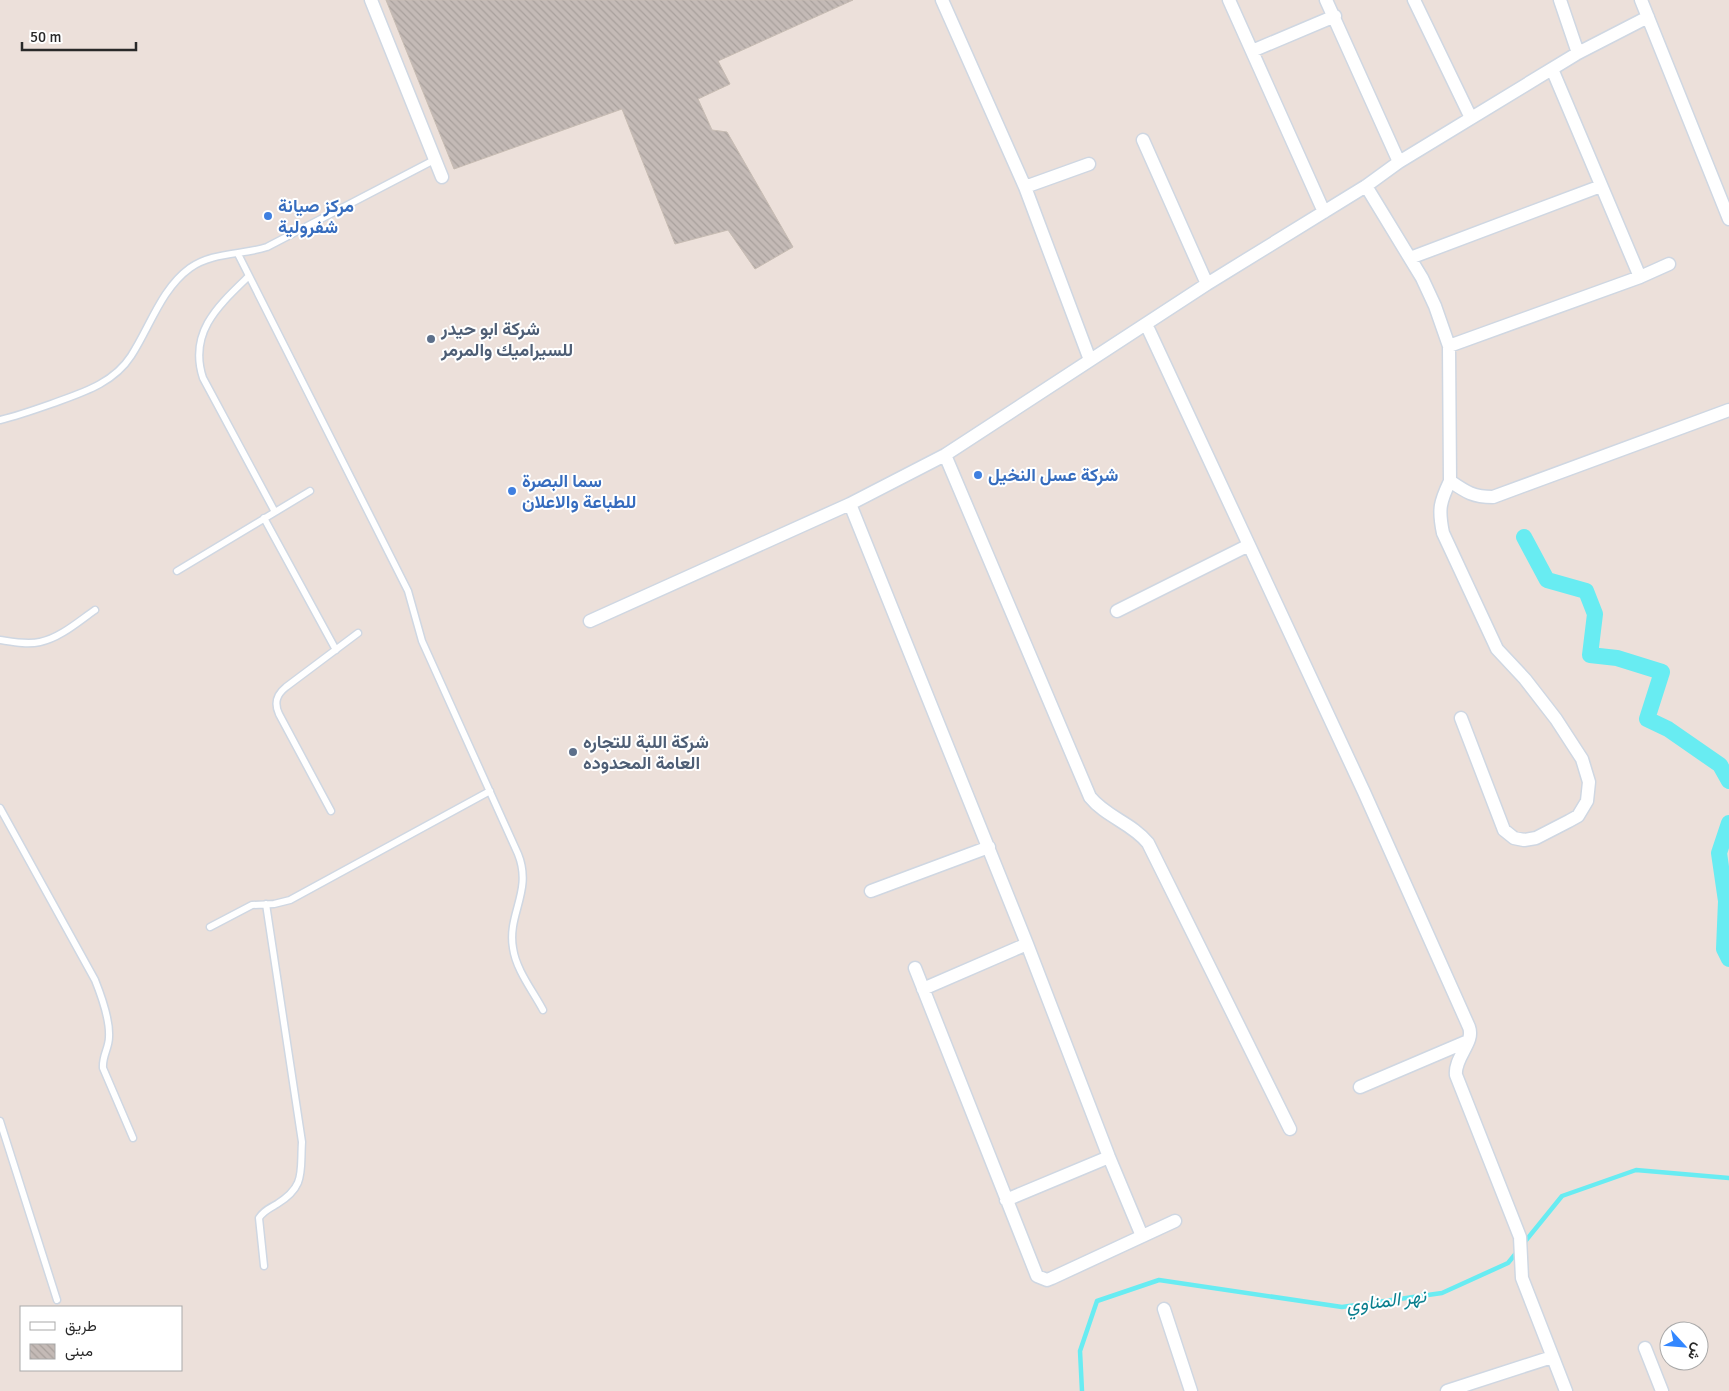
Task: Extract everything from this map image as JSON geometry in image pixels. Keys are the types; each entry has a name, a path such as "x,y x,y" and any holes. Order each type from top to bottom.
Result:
{"street":[{"path":"371,0 442,177"},
{"path":"942,0 1025,187 1090,360"},
{"path":"1229,0 1324,212"},
{"path":"1326,0 1399,162"},
{"path":"1414,0 1472,118"},
{"path":"1560,0 1578,53"},
{"path":"1641,0 1729,219"},
{"path":"1252,51 1334,16"},
{"path":"590,621 850,504 945,455 1208,284 1366,186 1399,162 1578,53 1648,17"},
{"path":"1552,69 1640,277"},
{"path":"1143,140 1208,284"},
{"path":"1025,187 1089,164"},
{"path":"1366,186 1422,278 1435,306 1449,346 1450,481 1442,499 1439,515 1443,533 1497,649 1525,679 1556,719 1582,759 1589,782 1587,801 1578,816 1536,838 1524,840 1514,838 1504,830 1461,718"},
{"path":"1410,258 1601,186"},
{"path":"1449,346 1640,277 1669,264"},
{"path":"1146,324 1364,792 1469,1027 1470,1036 1456,1063 1456,1075 1520,1237 1522,1278 1566,1391"},
{"path":"1450,481 1467,493 1479,497 1493,497 1729,410"},
{"path":"945,455 1090,797 1101,809 1133,828 1148,843 1290,1129"},
{"path":"850,504 1027,944 1109,1158 1142,1236"},
{"path":"1117,611 1249,545"},
{"path":"871,891 988,847"},
{"path":"923,989 1027,944"},
{"path":"915,968 1006,1200 1035,1271 1042,1279 1052,1278 1175,1221"},
{"path":"1360,1087 1468,1041"},
{"path":"1006,1200 1109,1158"},
{"path":"1164,1309 1191,1391"},
{"path":"1646,1348 1662,1391"},
{"path":"1447,1391 1552,1357"}],"lane":[{"path":"0,420 15,417 98,386 116,373 130,357 167,293 178,278 192,266 208,259 267,247 436,159"},
{"path":"238,254 408,591 422,642 518,854 523,871 523,889 514,924 513,948 521,971 543,1010"},
{"path":"249,276 221,302 208,322 200,344 199,367 203,378 275,512"},
{"path":"177,571 310,491"},
{"path":"264,518 336,650"},
{"path":"0,640 40,643 56,636 95,610"},
{"path":"331,811 279,714 276,707 276,699 286,686 358,633"},
{"path":"210,927 252,905 283,903 290,900 490,791"},
{"path":"0,808 95,980 104,1006 109,1032 103,1057 103,1068 133,1138"},
{"path":"264,1266 259,1218 264,1211 290,1196 298,1186 302,1142 266,904"},
{"path":"0,1121 57,1300"}],"building":[{"path":"386,0 853,0 718,61 730,84 698,99 712,130 727,132 793,247 755,269 728,230 675,244 622,109 454,169"}],"waterway":[{"path":"1524,537 1547,580 1586,591 1595,614 1590,655 1617,658 1662,672 1647,719 1668,729 1720,765 1729,781"},
{"path":"1729,823 1719,853 1726,901 1724,949 1729,959"},
{"name":"نهر المناوي","path":"1523,1244 1562,1196 1636,1170 1729,1178"},
{"name":"نهر المناوي","path":"1082,1391 1080,1351 1097,1301 1159,1280 1342,1307 1442,1293 1508,1263 1517,1252"}],"place":[{"name":"مركز صيانة شفرولية","path":"268,216"},
{"name":"شركة ابو حيدر للسيراميك والمرمر","path":"431,339"},
{"name":"شركة عسل النخيل","path":"978,475"},
{"name":"سما البصرة للطباعة والاعلان","path":"512,491"},
{"name":"شركة اللبة للتجاره العامة المحدوده","path":"573,752"}]}
